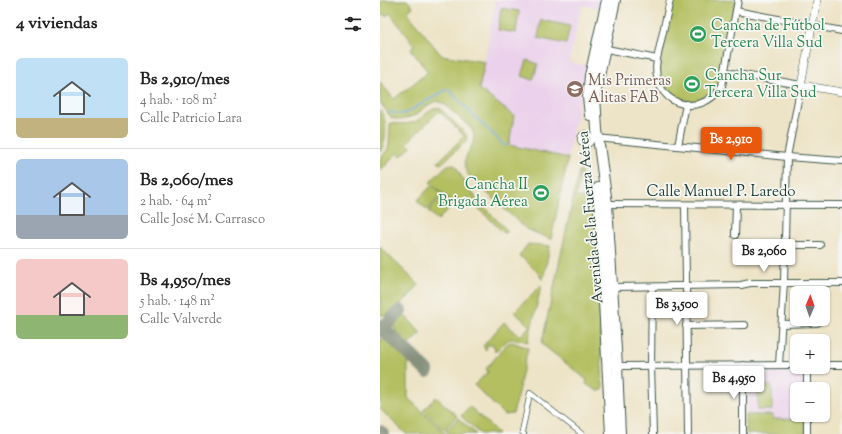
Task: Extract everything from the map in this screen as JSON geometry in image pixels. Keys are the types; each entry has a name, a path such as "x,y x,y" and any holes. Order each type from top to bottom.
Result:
{"highway":[{"name":"Avenida de la Fuerza Aérea","path":"601,48 607,0"},
{"name":"Avenida de la Fuerza Aérea","path":"611,434 613,366 612,287 603,204 593,140 588,87 616,0"},
{"name":"Avenida de la Fuerza Aérea","path":"603,204 613,366 620,434"}],"street":[{"path":"669,0 655,69 656,77 662,90 667,96 686,104 699,104 709,100 717,94 722,86 726,72 738,0"},
{"path":"779,365 784,282 787,157 817,0"},
{"path":"736,11 842,31"},
{"path":"601,48 657,59"},
{"path":"726,72 842,92"},
{"path":"678,146 686,104"},
{"path":"593,140 842,161"},
{"name":"Calle Manuel P. Laredo","path":"603,204 842,205"},
{"path":"685,205 688,434"},
{"path":"735,235 736,205"},
{"path":"785,245 820,245"},
{"path":"612,287 784,282 842,283"},
{"path":"652,287 651,366 653,434"},
{"path":"782,324 790,324"},
{"path":"686,326 745,325"},
{"path":"830,365 842,364"},
{"path":"743,365 743,434"},
{"path":"613,366 790,365"},
{"path":"524,434 522,432 530,393 582,434"},
{"path":"807,422 807,434"}],"shaded area":[{"path":"496,0 601,0 599,8 582,5 569,62 587,66 567,158 509,145 479,89"},
{"path":"790,370 790,374 804,374 804,382 790,382 790,419 773,419 772,415 747,415 748,371"}],"green space":[{"path":"383,0 407,0 413,7 407,12 441,55 485,62 479,89 514,116 509,145 568,158 551,239 526,229 470,177 466,170 465,163 466,157 474,140 474,134 471,128 444,104 437,101 425,107 416,115 401,120 392,118 389,115 380,102 380,82 394,99 428,72 411,50 414,45 390,13 386,16 380,13 380,2"},
{"name":"Cancha de Fútbol Tercera Villa Sud","path":"673,0 736,0 719,84 714,92 699,100 681,99 672,95 660,79 660,62"},
{"path":"501,8 519,11 516,33 498,30"},
{"path":"541,20 570,26 566,44 538,38"},
{"path":"527,60 538,64 533,80 522,76"},
{"path":"438,108 441,109 466,134 467,138 465,142 441,164 438,162 464,136 439,111 407,143 411,147 401,156 397,153 380,171 380,159 388,149 390,124 412,123 430,111"},
{"path":"380,110 383,114 386,131 380,152"},
{"path":"451,164 456,166 472,193 508,231 504,233 467,197 457,206 430,182 446,166"},
{"path":"579,171 582,172 576,197 594,198 603,390 598,391 586,384 587,380 543,345 542,342"},
{"path":"432,185 442,194 427,210 417,201"},
{"path":"443,195 453,204 438,220 428,211"},
{"path":"528,244 550,246 543,280 523,258 519,256"},
{"path":"380,247 419,285 396,309 385,315 380,315"},
{"path":"541,285 528,342 513,339 504,343 495,352 494,345 487,345 486,350 483,346 504,322 520,336 530,326 514,312"},
{"path":"404,315 421,333 408,345 396,332 394,325"},
{"path":"380,339 387,341 390,345 395,347 408,360 408,398 446,434 406,434 380,409"},
{"path":"512,342 528,348 513,414 504,415 474,385 488,372 486,369 508,343"},
{"path":"758,386 772,386 772,410 758,410"},
{"path":"436,397 457,416 444,430 423,410"},
{"path":"470,407 498,433 480,434 461,416"},
{"path":"746,415 773,415 773,419 790,419 790,422 805,422 805,434 746,434"},
{"path":"458,418 476,434 449,434 446,431"}],"waterway":[{"path":"389,112 400,114 406,113 446,90 449,90 504,145 507,146"}],"taxiway":[{"path":"380,331 400,311"},
{"path":"380,326 427,371"}],"place":[{"name":"Cancha de Fútbol Tercera Villa Sud","path":"698,34"},
{"name":"Cancha Sur Tercera Villa Sud","path":"692,84"},
{"name":"Mis Primeras Alitas FAB","path":"575,89"},
{"name":"Cancha II Brigada Aérea","path":"541,193"}]}
